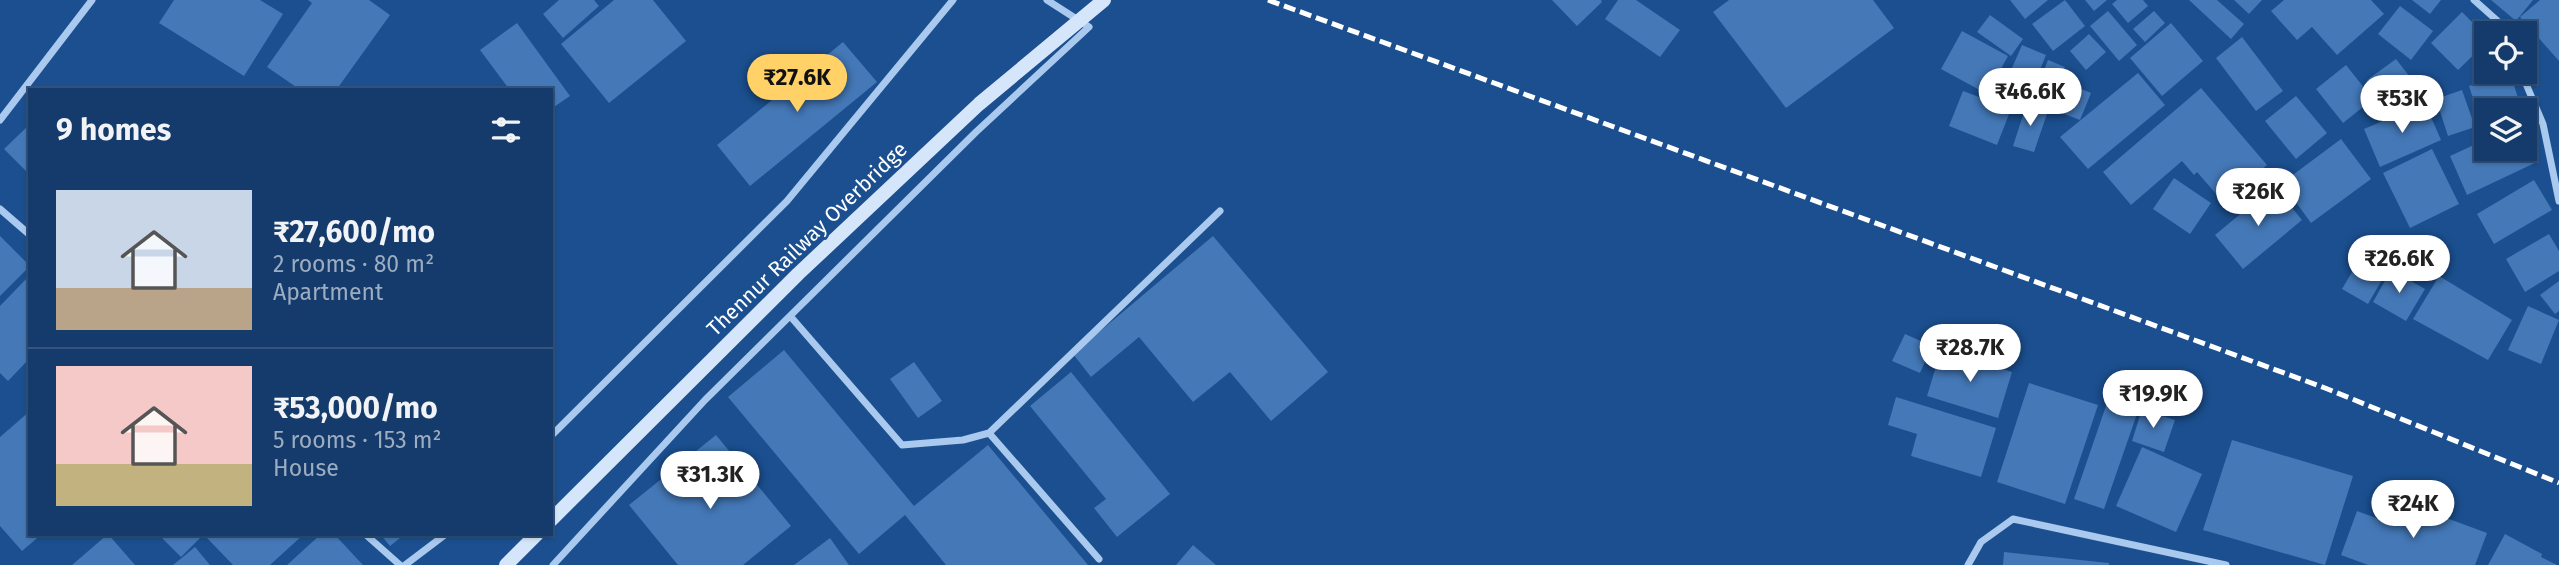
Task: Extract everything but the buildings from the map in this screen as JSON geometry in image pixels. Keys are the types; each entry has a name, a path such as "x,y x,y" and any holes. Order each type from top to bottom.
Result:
{"main road":[{"name":"Thennur Railway Overbridge","path":"553,518 798,274 979,104 1104,0"},
{"path":"506,565 535,536"}],"street":[{"path":"0,120 92,0"},
{"path":"553,434 787,201 953,0"},
{"path":"560,563 705,400 976,132 1089,27 1046,0"},
{"path":"2474,0 2498,21"},
{"path":"2526,84 2543,124 2559,201"},
{"path":"0,209 28,233"},
{"path":"791,317 902,445 963,440 989,433 1220,211"},
{"path":"989,433 1099,559"},
{"path":"1968,565 1981,542 2013,519 2226,565"},
{"path":"367,536 402,565 443,536"}],"railway":[{"path":"1268,0 2325,388 2559,483"}]}
